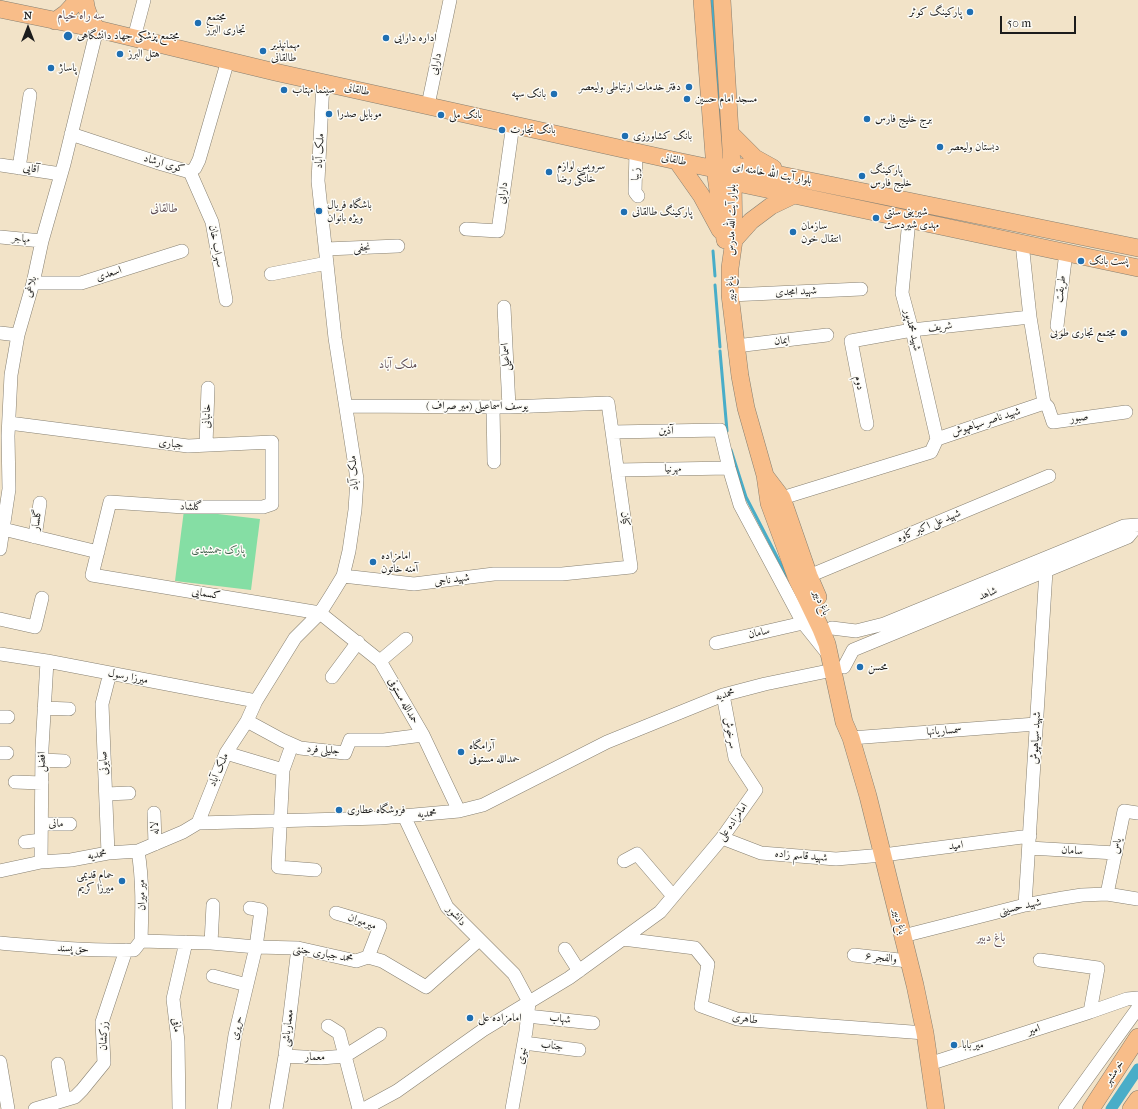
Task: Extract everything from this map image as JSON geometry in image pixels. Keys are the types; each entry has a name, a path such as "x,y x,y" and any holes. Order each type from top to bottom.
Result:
{"main road":[{"path":"55,21 73,7 78,0"},
{"path":"85,0 89,18 97,29"},
{"name":"بلوار آیت الله مدرس","path":"702,0 715,169 729,240"},
{"name":"بلوار آیت الله مدرس","path":"722,0 733,182 729,240 730,268"},
{"name":"طالقانی","path":"0,9 97,29 323,82 715,169"},
{"path":"731,134 756,158 786,176"},
{"path":"677,161 729,240 771,206 794,195"},
{"name":"بلوار آیت الله خامنه ای","path":"715,169 732,165 1138,248"},
{"name":"بلوار آیت الله خامنه ای","path":"715,169 733,182 1138,268"},
{"path":"814,199 807,192 807,188 808,185 815,181"},
{"path":"1068,253 1095,252 1138,261"},
{"name":"باغ دبیر","path":"730,268 730,295 736,346 746,408 765,475 769,503 797,580 822,629 835,664 852,721 851,738 883,855 915,985 925,1033 936,1109"},
{"name":"باغ دبیر","path":"765,475 782,498 809,576 837,640 835,664"},
{"name":"خرمشهر","path":"1091,1109 1138,1037"},
{"path":"1131,1109 1138,1099"}],"street":[{"path":"134,38 144,0"},
{"name":"دارایی","path":"428,105 450,0"},
{"name":"بلاغی","path":"0,549 3,529 11,375 18,335 33,283 42,241 61,174 97,29"},
{"name":"کوی ارشاد","path":"71,134 190,172 199,160 228,60"},
{"name":"ملک آباد","path":"198,823 226,753 247,721 256,701 295,638 320,613 343,576 349,551 355,510 357,479 335,338 318,181 323,82"},
{"path":"19,168 30,95"},
{"name":"دارابی","path":"466,229 498,231 513,124"},
{"name":"زیبا","path":"636,151 635,192 638,196"},
{"name":"آقایی","path":"0,165 61,174"},
{"name":"سهراب خان","path":"190,172 212,222 226,300"},
{"name":"شهید محمدپور","path":"909,220 902,293 937,439"},
{"name":"مهاجر","path":"0,237 42,241"},
{"path":"1022,243 1030,317 1044,403"},
{"name":"نجفی","path":"326,249 398,246"},
{"name":"اسعدی","path":"33,283 81,283 182,251"},
{"name":"طریقت","path":"1057,326 1068,253"},
{"path":"271,274 326,263"},
{"name":"شهید امجدی","path":"730,295 861,289"},
{"name":"اسماعیلی","path":"504,307 509,407"},
{"name":"شریف","path":"851,341 912,330 1030,317"},
{"path":"0,334 18,335"},
{"name":"ایمان","path":"736,346 828,336"},
{"name":"دوم","path":"851,341 867,424"},
{"name":"خانبانی","path":"206,445 208,388"},
{"name":"یوسف اسماعیلی (میر صراف )","path":"346,406 509,407 608,403"},
{"name":"کیان","path":"562,574 631,567 608,403"},
{"name":"صبور","path":"1044,403 1048,407 1053,422 1126,412"},
{"name":"شهید ناصر سیاهپوش","path":"782,498 931,452 937,439 1044,403"},
{"path":"493,407 494,462"},
{"name":"جباری","path":"9,423 188,446 272,442 272,504"},
{"name":"آذین","path":"612,432 720,430 729,468"},
{"path":"729,468 740,505 803,623 835,664"},
{"name":"مهرنیا","path":"618,470 729,468"},
{"name":"شهید علی اکبر کاوه","path":"809,576 1049,476"},
{"name":"گلشاد","path":"98,552 110,502 184,507 263,507 272,504"},
{"name":"گلسار","path":"35,537 40,503"},
{"name":"شاهد","path":"835,664 853,650 1124,526 1137,525"},
{"name":"شاهد","path":"832,628 856,631 884,624 994,586 1046,571 1128,537 1137,525"},
{"path":"3,529 98,552"},
{"name":"کسمایی","path":"98,552 92,575 320,613"},
{"name":"شهید سیاهپوش","path":"1026,905 1046,571"},
{"name":"شهید ناجی","path":"343,576 414,584 494,574 562,574"},
{"path":"0,619 36,627 42,598"},
{"name":"حمدالله مستوفی","path":"320,613 380,661 423,735 459,811"},
{"name":"سامان","path":"716,643 803,623"},
{"path":"380,661 406,639"},
{"path":"332,677 358,642"},
{"name":"میرزا رسول","path":"0,654 47,661 256,701"},
{"name":"افضل","path":"41,862 42,760 47,661"},
{"name":"محمدیه","path":"0,871 41,862 71,860 108,853 138,851 183,832 198,823 404,816 459,811 483,805 607,742 723,694 765,684 835,664"},
{"name":"صابونی","path":"108,853 102,704 110,673"},
{"name":"سرخوش","path":"723,694 735,758 756,790"},
{"path":"44,708 69,709"},
{"name":"جلیلی فرد","path":"247,721 300,748 345,753 350,740 384,740 423,735"},
{"name":"سمساریانها","path":"851,738 1036,724"},
{"path":"292,745 284,770 278,867 315,870"},
{"path":"226,753 284,770"},
{"path":"42,760 64,761"},
{"path":"15,782 42,783"},
{"name":"امامزاده علی","path":"364,1109 397,1091 468,1040 570,978 660,912 722,838 756,790"},
{"path":"106,794 129,793"},
{"name":"یاس","path":"1107,894 1124,811 1138,813"},
{"name":"لاله","path":"154,813 155,844"},
{"name":"دانشور","path":"404,816 447,907 514,974 529,1002"},
{"name":"مانی","path":"42,824 70,824"},
{"name":"شهید قاسم زاده","path":"722,838 761,853 836,859 883,855"},
{"path":"25,842 42,840"},
{"name":"سامان","path":"1029,842 1116,853"},
{"name":"امید","path":"883,855 1029,842"},
{"name":"میر میران","path":"138,851 142,877 141,940"},
{"path":"624,861 637,854 673,896"},
{"name":"شهید حسینی","path":"903,936 1026,905 1082,895 1107,894 1138,899"},
{"path":"211,943 213,905"},
{"name":"حریری","path":"224,1109 235,1035 256,947 262,910 250,908"},
{"name":"میرمیران","path":"336,913 380,926 368,958"},
{"name":"طاهری","path":"623,939 696,948 708,964 701,1006 737,1020 925,1033"},
{"path":"126,950 134,950 141,940"},
{"name":"محمد جباری جنتی","path":"141,940 298,948 356,961 368,958 382,962 426,987 479,940"},
{"name":"مافی","path":"179,1109 178,1041 172,999 186,942"},
{"name":"حق پسند","path":"0,943 104,951 126,950"},
{"name":"معمارباشی","path":"276,1109 285,1056 298,948"},
{"path":"565,949 579,971"},
{"name":"زرکشان","path":"70,1102 104,1063 102,1022 126,950"},
{"name":"والفجر ۶","path":"854,955 908,961"},
{"path":"1040,960 1098,968 1090,1012"},
{"path":"213,976 247,985"},
{"name":"امیر","path":"929,1064 1090,1012 1126,998 1138,998"},
{"name":"نبوی","path":"512,1109 524,1043 529,1002"},
{"path":"1065,1109 1138,1008"},
{"name":"شهاب","path":"528,1016 593,1023"},
{"path":"328,1026 339,1033 359,1109"},
{"name":"معمار","path":"285,1056 321,1058 345,1056 380,1034"},
{"name":"جناب","path":"524,1043 579,1050"},
{"path":"0,1062 8,1109"},
{"path":"35,1109 70,1102 58,1064"}],"green space":[{"name":"پارک جمشیدی","path":"184,510 260,519 251,590 175,581"}],"waterway":[{"path":"712,0 722,141"},
{"path":"713,251 715,276"},
{"path":"715,285 720,347"},
{"path":"720,351 727,431"},
{"path":"731,450 746,497 787,576"},
{"path":"1111,1109 1138,1069"}],"place":[{"name":"پارکینگ کوثر","path":"970,12"},
{"name":"مجتمع تجاری البرز","path":"198,23"},
{"name":"مجتمع پزشکی جهاد دانشگاهی","path":"68,36"},
{"name":"اداره دارایی","path":"386,38"},
{"name":"مهمانپذیر طالقانی","path":"263,51"},
{"name":"هتل البرز","path":"120,54"},
{"name":"پاساژ","path":"51,68"},
{"name":"دفتر خدمات ارتباطی ولیعصر","path":"689,87"},
{"name":"سینما مهتاب","path":"284,90"},
{"name":"بانک سپه","path":"554,94"},
{"name":"مسجد امام حسین","path":"687,99"},
{"name":"موبایل صدرا","path":"329,114"},
{"name":"بانک ملی","path":"441,115"},
{"name":"برج خلیج فارس","path":"867,119"},
{"name":"بانک تجارت","path":"502,130"},
{"name":"بانک کشاورزی","path":"625,136"},
{"name":"دبستان ولیعصر","path":"940,147"},
{"name":"سرویس لوازم خانگی رضا","path":"549,172"},
{"name":"پارکینگ خلیج فارس","path":"862,176"},
{"name":"باشگاه فریال ویژه بانوان","path":"319,211"},
{"name":"پارکینگ طالقانی","path":"624,212"},
{"name":"شیرینی سنتی مهدی شیردست","path":"876,218"},
{"name":"سازمان انتقال خون","path":"793,232"},
{"name":"پست بانک","path":"1081,261"},
{"name":"مجتمع تجاری طوبی","path":"1124,333"},
{"name":"امامزاده آمنه خاتون","path":"373,562"},
{"name":"محسن","path":"860,667"},
{"name":"آرامگاه حمدالله مستوفی","path":"461,752"},
{"name":"فروشگاه عطاری","path":"339,810"},
{"name":"حمام قدیمی میرزا کریم","path":"122,881"},
{"name":"امامزاده علی","path":"470,1018"},
{"name":"میر بابا","path":"954,1045"}],"district":[{"name":"سه راه خیام","path":"81,16"},
{"name":"طالقانی","path":"164,209"},
{"name":"ملک آباد","path":"398,365"},
{"name":"باغ دبیر","path":"991,938"}]}
